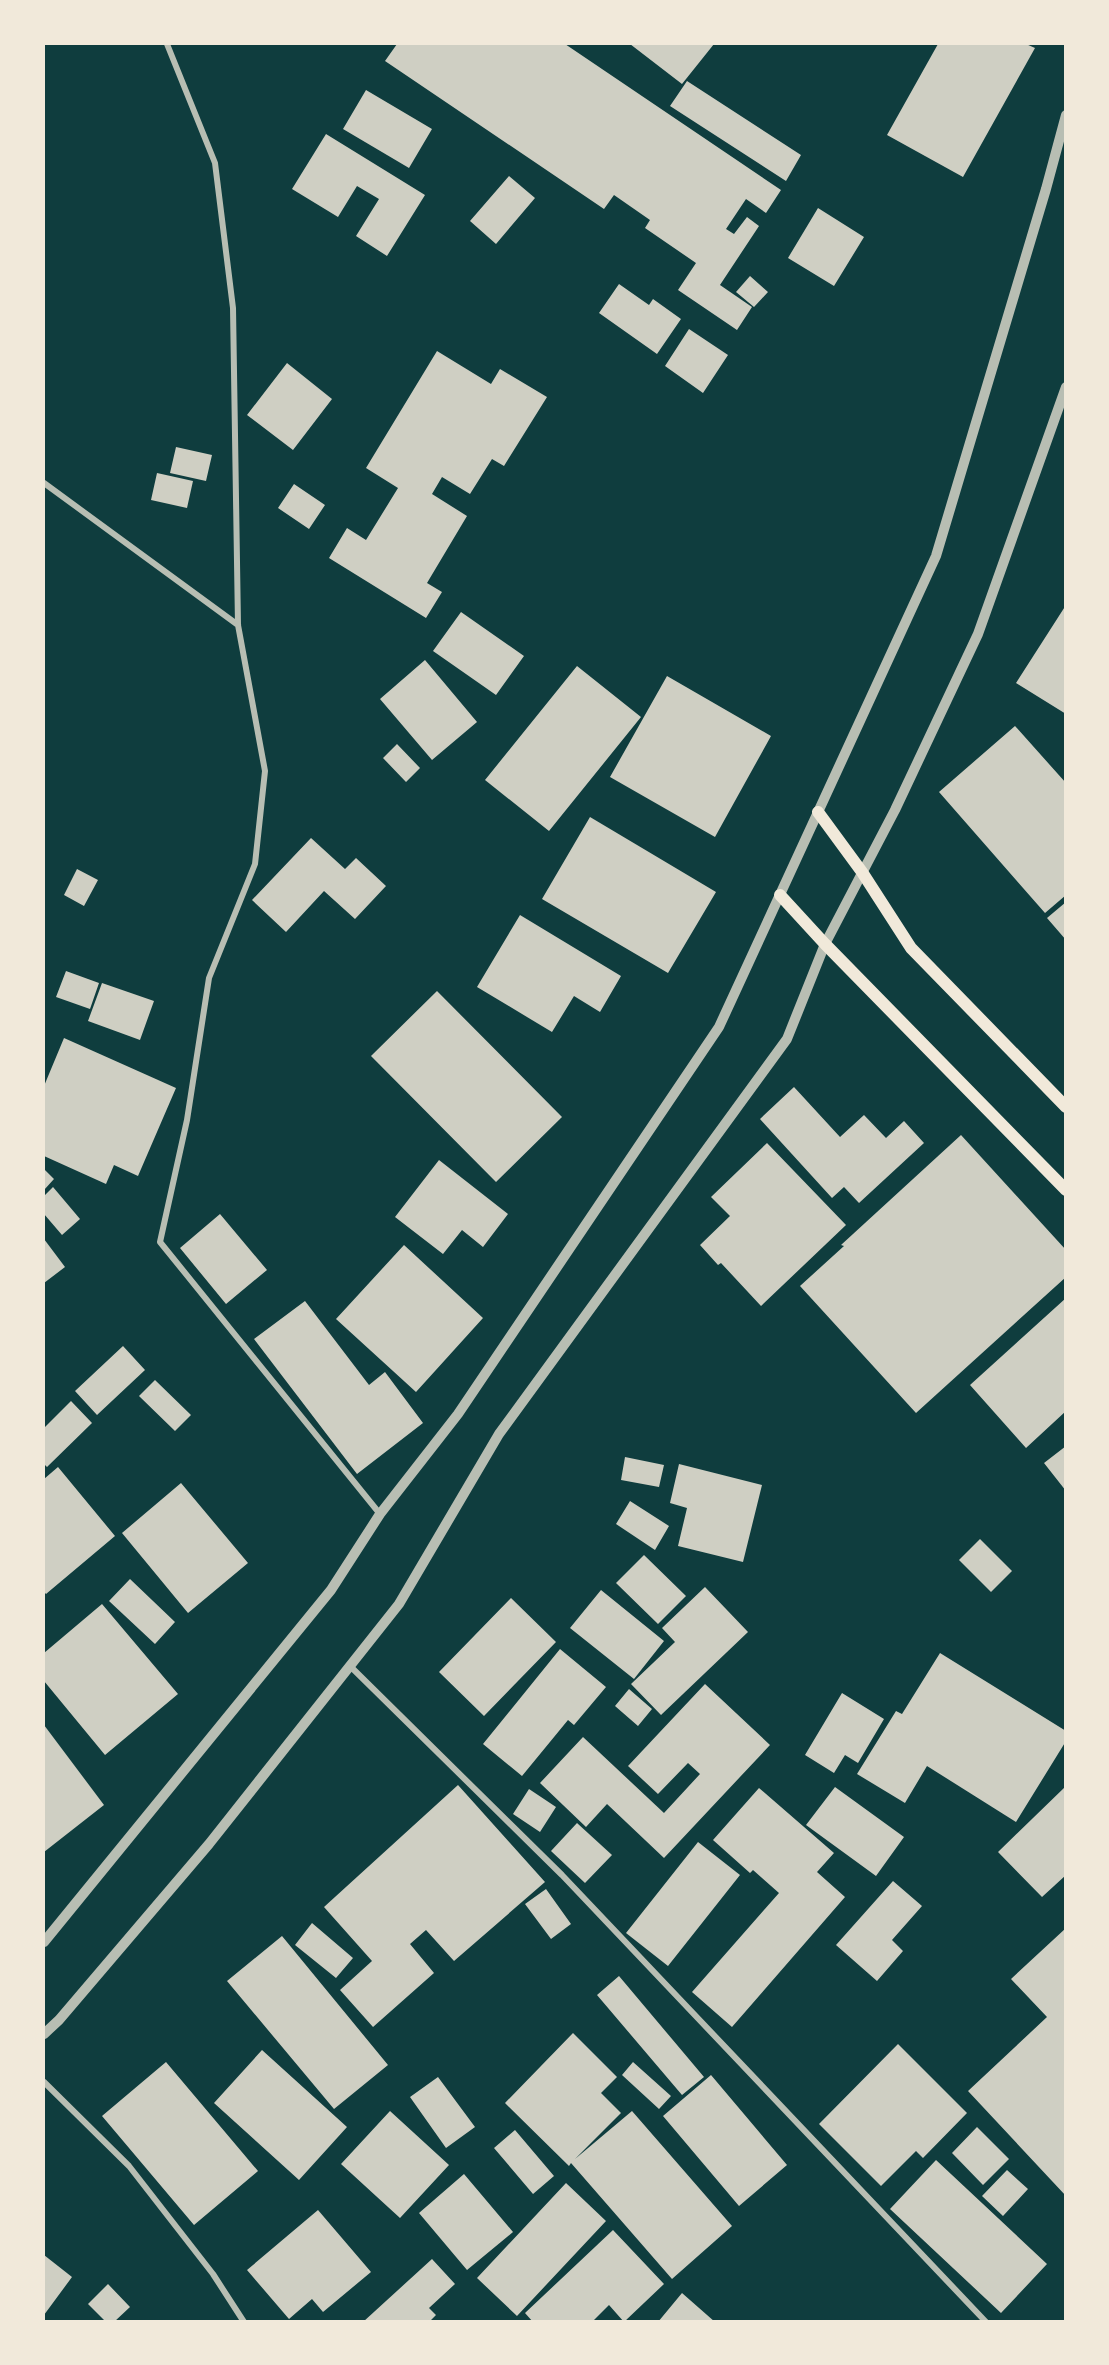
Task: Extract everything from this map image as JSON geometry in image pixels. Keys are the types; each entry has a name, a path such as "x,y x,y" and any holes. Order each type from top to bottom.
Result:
{"main road":[{"path":"818,812 862,873 911,948 1065,1107"},
{"path":"780,895 1065,1190"}],"street":[{"path":"167,44 215,163 233,308 238,625 265,771 255,864 209,978 187,1120 160,1242 380,1514"},
{"path":"44,1942 331,1590 380,1514 458,1414 719,1027 936,556 1046,189 1065,115"},
{"path":"44,2034 59,2020 201,1853 399,1604 499,1434 787,1039 825,944 895,810 978,634 1065,387"},
{"path":"44,483 238,625"},
{"path":"350,1666 562,1875 986,2322"},
{"path":"44,2082 129,2166 213,2274 244,2322"}],"building":[{"path":"397,44 565,44 781,190 766,213 746,199 726,229 734,234 747,217 759,226 720,285 752,307 737,330 678,290 696,263 645,228 650,220 614,195 604,209 385,61"},
{"path":"630,44 714,44 682,84"},
{"path":"938,44 1026,44 1035,48 963,177 887,135"},
{"path":"687,81 801,155 786,181 670,106"},
{"path":"366,90 432,129 409,168 343,129"},
{"path":"326,134 425,195 387,256 356,236 379,199 357,186 338,217 292,189"},
{"path":"509,176 535,198 496,244 470,221"},
{"path":"818,208 864,237 834,286 788,258"},
{"path":"750,276 768,292 754,307 736,292"},
{"path":"619,284 649,305 653,299 681,319 657,354 599,313"},
{"path":"689,329 728,355 703,393 665,366"},
{"path":"437,351 491,384 500,369 547,397 504,466 492,459 470,494 442,477 432,494 467,516 427,583 442,592 426,618 329,558 347,528 366,540 398,488 366,468"},
{"path":"287,363 332,399 293,450 247,415"},
{"path":"176,447 212,455 206,481 170,473"},
{"path":"157,473 193,481 187,508 151,500"},
{"path":"294,484 325,505 309,529 278,508"},
{"path":"1066,605 1066,714 1016,683"},
{"path":"461,612 524,656 496,695 433,651"},
{"path":"425,660 477,722 432,760 380,699"},
{"path":"577,666 641,717 549,831 485,780"},
{"path":"667,676 771,736 715,837 610,777"},
{"path":"1015,726 1066,783 1066,895 1045,913 939,792"},
{"path":"397,744 420,768 406,782 383,758"},
{"path":"590,817 716,892 668,973 542,899"},
{"path":"311,838 345,869 356,858 386,886 355,919 324,891 286,932 252,900"},
{"path":"77,869 98,880 84,906 64,895"},
{"path":"1066,902 1066,940 1047,918"},
{"path":"520,915 621,976 600,1012 574,996 552,1032 477,987"},
{"path":"66,971 99,983 90,1009 56,997"},
{"path":"102,983 154,1001 140,1040 88,1021"},
{"path":"437,991 562,1117 496,1182 371,1056"},
{"path":"64,1038 176,1088 138,1176 114,1165 106,1184 44,1156 44,1086"},
{"path":"794,1087 840,1137 864,1115 886,1138 904,1121 924,1143 859,1203 844,1187 832,1198 760,1119"},
{"path":"961,1135 1066,1250 1066,1277 916,1413 800,1286 844,1246 841,1245"},
{"path":"767,1143 846,1225 761,1306 721,1263 718,1265 700,1245 730,1216 711,1197"},
{"path":"439,1160 508,1214 483,1247 462,1230 443,1254 395,1217"},
{"path":"44,1169 54,1179 44,1190"},
{"path":"53,1187 80,1219 62,1235 44,1214 44,1196"},
{"path":"220,1214 267,1270 226,1304 180,1248"},
{"path":"44,1239 65,1267 44,1283"},
{"path":"404,1245 483,1318 416,1392 336,1319"},
{"path":"1066,1298 1066,1411 1026,1448 970,1385"},
{"path":"305,1301 369,1385 385,1372 423,1423 357,1474 254,1339"},
{"path":"123,1346 145,1370 97,1415 75,1391"},
{"path":"155,1380 191,1415 175,1431 139,1396"},
{"path":"71,1401 92,1423 47,1467 44,1464 44,1428"},
{"path":"1066,1446 1066,1491 1044,1463"},
{"path":"625,1457 664,1465 659,1487 621,1480"},
{"path":"679,1464 762,1485 743,1562 678,1546 687,1508 670,1503"},
{"path":"58,1467 115,1536 46,1594 44,1592 44,1479"},
{"path":"181,1483 248,1563 188,1613 122,1533"},
{"path":"630,1501 669,1526 655,1550 616,1524"},
{"path":"980,1539 1012,1571 991,1592 959,1560"},
{"path":"644,1555 686,1596 658,1624 616,1583"},
{"path":"130,1579 175,1622 155,1644 109,1601"},
{"path":"705,1587 748,1632 661,1715 631,1684 675,1642 662,1628"},
{"path":"601,1590 664,1641 634,1679 570,1628"},
{"path":"511,1598 556,1642 484,1716 439,1672"},
{"path":"102,1604 178,1694 105,1755 44,1681 44,1653"},
{"path":"560,1649 606,1687 574,1725 568,1720 522,1776 483,1744"},
{"path":"940,1653 1066,1731 1066,1741 1016,1822 927,1766 905,1803 857,1774 896,1711 902,1714"},
{"path":"705,1684 770,1745 664,1858 607,1804 586,1827 540,1783 583,1737 664,1813 700,1774 688,1763 658,1794 628,1766"},
{"path":"629,1689 652,1709 638,1726 615,1706"},
{"path":"842,1693 884,1719 858,1763 845,1755 834,1773 805,1755"},
{"path":"44,1725 104,1805 44,1852"},
{"path":"458,1785 545,1882 454,1961 426,1930 410,1944 434,1973 373,2027 340,1990 372,1961 324,1907"},
{"path":"1066,1786 1066,1875 1042,1897 998,1852"},
{"path":"835,1787 904,1837 876,1876 806,1825"},
{"path":"759,1788 834,1853 817,1872 845,1897 732,2027 692,1992 779,1893 753,1870 750,1873 713,1840"},
{"path":"529,1789 556,1807 540,1832 513,1814"},
{"path":"577,1823 612,1855 585,1883 551,1851"},
{"path":"698,1842 740,1875 668,1966 626,1933"},
{"path":"893,1881 922,1906 892,1940 903,1951 877,1981 836,1945"},
{"path":"546,1889 571,1924 551,1939 525,1904"},
{"path":"312,1923 353,1958 336,1978 295,1945"},
{"path":"1066,1928 1066,2196 968,2091 1047,2017 1011,1979"},
{"path":"282,1936 388,2065 334,2109 227,1981"},
{"path":"619,1976 704,2077 682,2095 597,1995"},
{"path":"573,2033 617,2077 601,2093 621,2113 575,2159 632,2111 732,2226 672,2279 571,2163 569,2166 505,2103"},
{"path":"898,2044 967,2113 923,2158 916,2151 881,2186 819,2124"},
{"path":"262,2050 347,2127 299,2180 214,2103"},
{"path":"166,2062 258,2171 194,2225 102,2116"},
{"path":"633,2062 671,2096 659,2109 622,2075"},
{"path":"711,2075 787,2165 739,2206 663,2116"},
{"path":"438,2077 475,2127 446,2148 410,2097"},
{"path":"390,2111 449,2165 400,2218 341,2164"},
{"path":"977,2127 1009,2159 983,2185 952,2153"},
{"path":"515,2130 554,2176 533,2194 494,2148"},
{"path":"936,2160 1047,2264 1001,2313 890,2209"},
{"path":"1007,2170 1028,2189 1003,2216 982,2196"},
{"path":"464,2174 513,2232 467,2270 419,2213"},
{"path":"566,2183 606,2221 517,2316 477,2278"},
{"path":"318,2210 371,2272 323,2312 312,2299 289,2319 247,2270"},
{"path":"613,2230 664,2284 624,2322 609,2305 592,2322 533,2322 525,2313"},
{"path":"44,2255 72,2277 44,2315"},
{"path":"432,2259 455,2284 429,2308 436,2315 429,2322 363,2322"},
{"path":"108,2284 130,2307 114,2322 106,2322 88,2304"},
{"path":"682,2293 715,2322 658,2322"}]}
